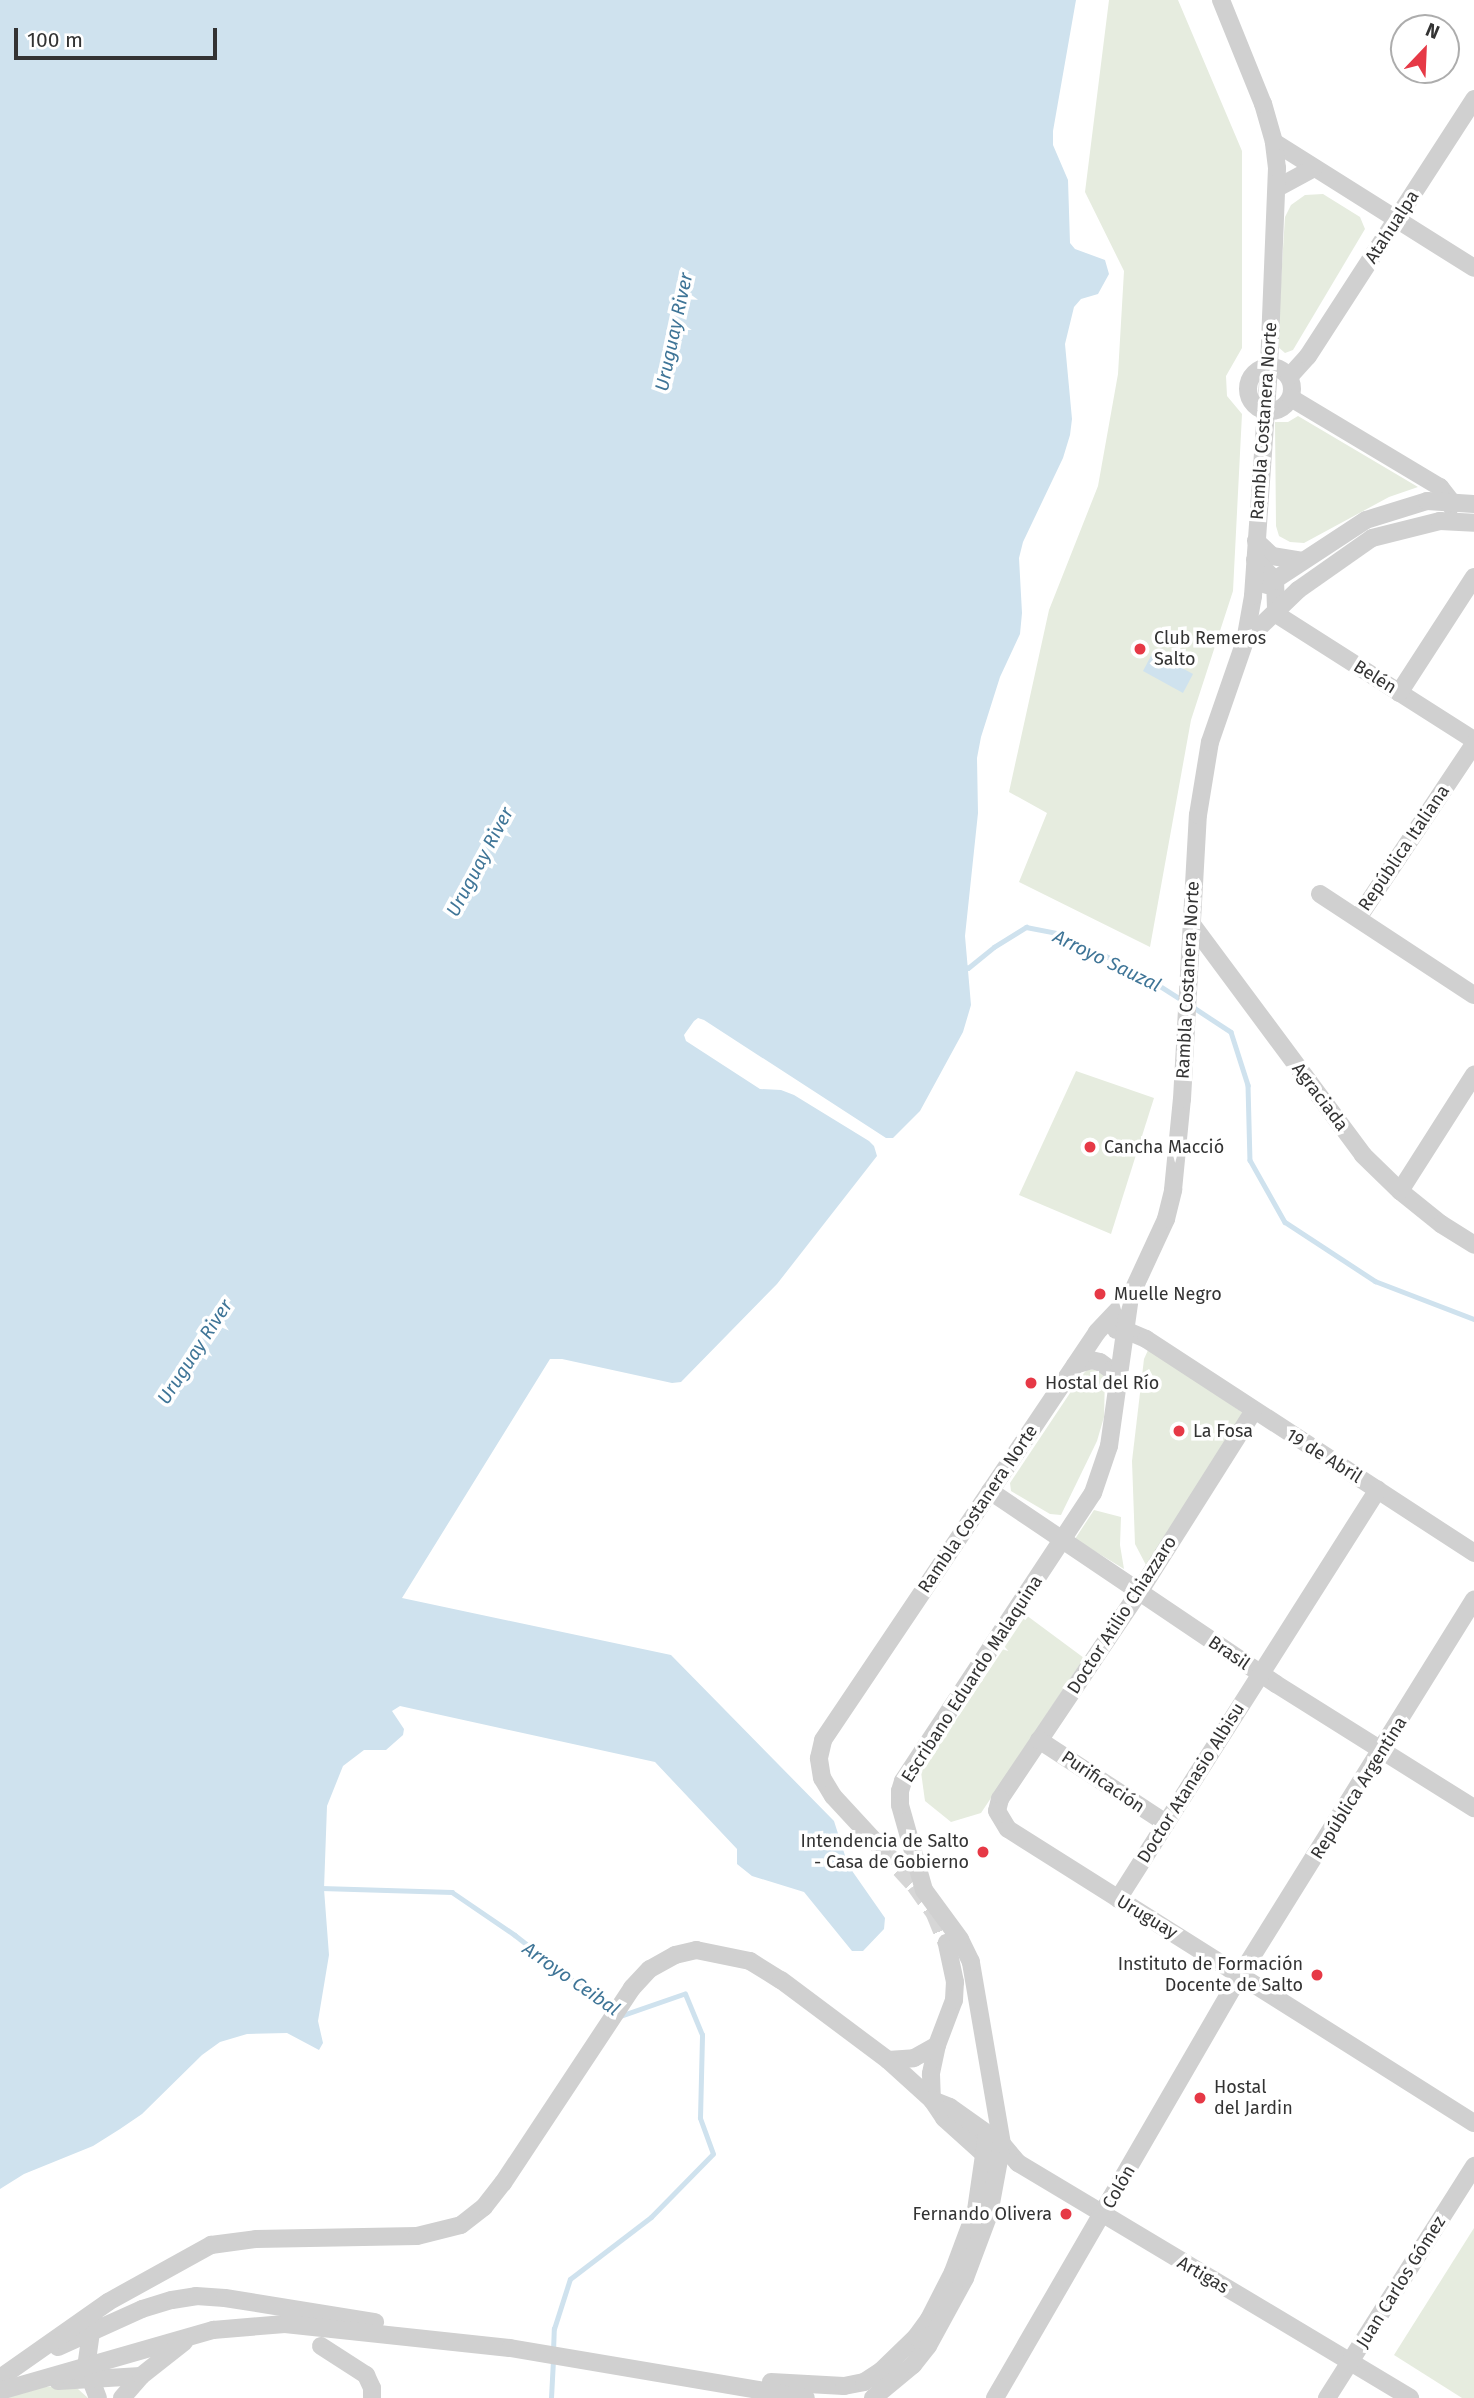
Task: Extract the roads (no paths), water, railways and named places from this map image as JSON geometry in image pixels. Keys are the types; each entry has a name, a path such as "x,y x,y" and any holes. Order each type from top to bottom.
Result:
{"street":[{"name":"Rambla Costanera Norte","path":"1221,0 1263,104 1274,142 1277,188 1269,367"},
{"name":"Atahualpa","path":"1289,377 1308,355 1474,99"},
{"path":"1274,142 1474,268"},
{"path":"1277,188 1314,167"},
{"path":"1269,367 1279,369 1289,377 1293,389 1291,398 1277,411 1264,411 1252,403 1247,390 1256,372 1269,367"},
{"path":"1291,398 1440,487 1451,500 1453,520"},
{"name":"Rambla Costanera Norte","path":"882,1849 833,1796 822,1778 819,1758 823,1740 1097,1332 1130,1297 1166,1219 1177,1164 1198,815 1210,742 1245,641 1253,596 1264,411"},
{"path":"1253,596 1366,520 1409,504 1451,500 1474,504"},
{"path":"1245,641 1298,590 1372,538 1398,529 1453,520 1474,523"},
{"path":"1256,541 1272,556 1303,561"},
{"path":"1255,560 1275,580 1276,614"},
{"path":"1399,693 1474,576"},
{"name":"Belén","path":"1276,614 1474,742"},
{"name":"República Italiana","path":"1358,918 1474,742"},
{"path":"1320,894 1474,995"},
{"name":"Agraciada","path":"1191,923 1363,1155 1400,1191 1474,1245"},
{"path":"1400,1191 1474,1075"},
{"name":"Escribano Eduardo Malaquina","path":"994,2149 971,1962 960,1939 941,1917 925,1890 900,1805 900,1791 903,1781 1093,1493 1103,1471 1130,1297"},
{"name":"19 de Abril","path":"1097,1332 1125,1331 1146,1339 1254,1412 1474,1553"},
{"path":"1075,1364 1091,1360 1100,1362 1111,1370 1118,1383"},
{"name":"Doctor Atilio Chiazzaro","path":"1001,1821 997,1811 1000,1799 1139,1592 1254,1412"},
{"name":"Doctor Atanasio Albisu","path":"1118,1899 1378,1490"},
{"name":"Brasil","path":"989,1491 1261,1674 1474,1808"},
{"name":"República Argentina","path":"1241,1974 1474,1600"},
{"name":"Purificación","path":"1040,1740 1166,1824"},
{"name":"Uruguay","path":"1001,1821 1008,1829 1474,2123"},
{"path":"932,2100 931,2074 937,2045 954,2000 956,1982 947,1943"},
{"name":"Artigas","path":"18,2364 108,2302 211,2245 256,2239 417,2236 461,2225 484,2207 503,2183 632,1988 650,1969 675,1955 696,1950 723,1953 750,1961 781,1979 887,2060 932,2100 950,2107 994,2149 1410,2398"},
{"name":"Colón","path":"995,2398 1241,1974"},
{"path":"887,2060 914,2058 937,2045"},
{"path":"690,2378 844,2386 868,2393 913,2365 939,2327 965,2278 989,2214 994,2149"},
{"name":"Juan Carlos Gómez","path":"1327,2398 1474,2166"},
{"path":"0,2378 18,2364 142,2309 197,2296 225,2298 441,2332 477,2344"},
{"path":"98,2398 89,2373 91,2332 108,2302"},
{"path":"0,2391 27,2382 89,2373 192,2336 250,2325 285,2324 510,2348 806,2398"},
{"path":"122,2398 141,2376 192,2336"},
{"path":"321,2346 366,2375 372,2388 372,2398"},
{"path":"89,2373 141,2376"}],"water":[{"name":"Uruguay River","path":"0,0 1076,0 1053,131 1053,145 1068,180 1070,243 1075,249 1105,260 1109,274 1098,294 1081,299 1074,307 1065,344 1072,419 1070,435 1063,458 1023,542 1019,558 1022,613 1020,634 1000,677 981,737 977,758 978,813 965,936 971,1005 963,1032 920,1111 893,1138 886,1138 704,1020 698,1018 694,1021 684,1035 686,1041 760,1089 781,1090 794,1095 869,1141 877,1156 777,1284 681,1382 672,1383 562,1359 550,1359 402,1598 671,1655 834,1821 848,1865 885,1918 884,1929 863,1951 852,1951 804,1892 752,1876 737,1864 737,1849 655,1762 400,1706 392,1711 404,1729 403,1735 386,1750 364,1750 343,1766 327,1806 324,1889 329,1955 318,2021 323,2043 319,2050 287,2033 247,2034 220,2042 202,2055 142,2114 120,2129 93,2146 24,2174 0,2189"},
{"path":"1153,652 1193,674 1183,693 1143,671"}],"waterway":[{"name":"Arroyo Sauzal","path":"964,966 968,968 994,947 1026,927 1062,934 1138,972 1182,1000"},
{"name":"Arroyo Sauzal","path":"1193,1007 1231,1032 1248,1085 1250,1160 1285,1222 1375,1281 1474,1319"},
{"name":"Arroyo Ceibal","path":"321,1888 452,1892 515,1935 612,2011"},
{"name":"Arroyo Ceibal","path":"553,2352 554,2329 570,2279 651,2217 713,2154 700,2118 702,2035 685,1994 619,2017"},
{"name":"Arroyo Ceibal","path":"551,2398 553,2360"}],"tunnel":[{"path":"882,1849 915,1885 935,1914 947,1943"}],"place":[{"name":"Club Remeros Salto","path":"1140,649"},
{"name":"Cancha Macció","path":"1090,1147"},
{"name":"Muelle Negro","path":"1100,1294"},
{"name":"Hostal del Río","path":"1031,1383"},
{"name":"La Fosa","path":"1179,1431"},
{"name":"Intendencia de Salto - Casa de Gobierno","path":"983,1852"},
{"name":"Instituto de Formación Docente de Salto","path":"1317,1975"},
{"name":"Hostal del Jardin","path":"1200,2098"},
{"name":"Fernando Olivera","path":"1066,2214"}]}
